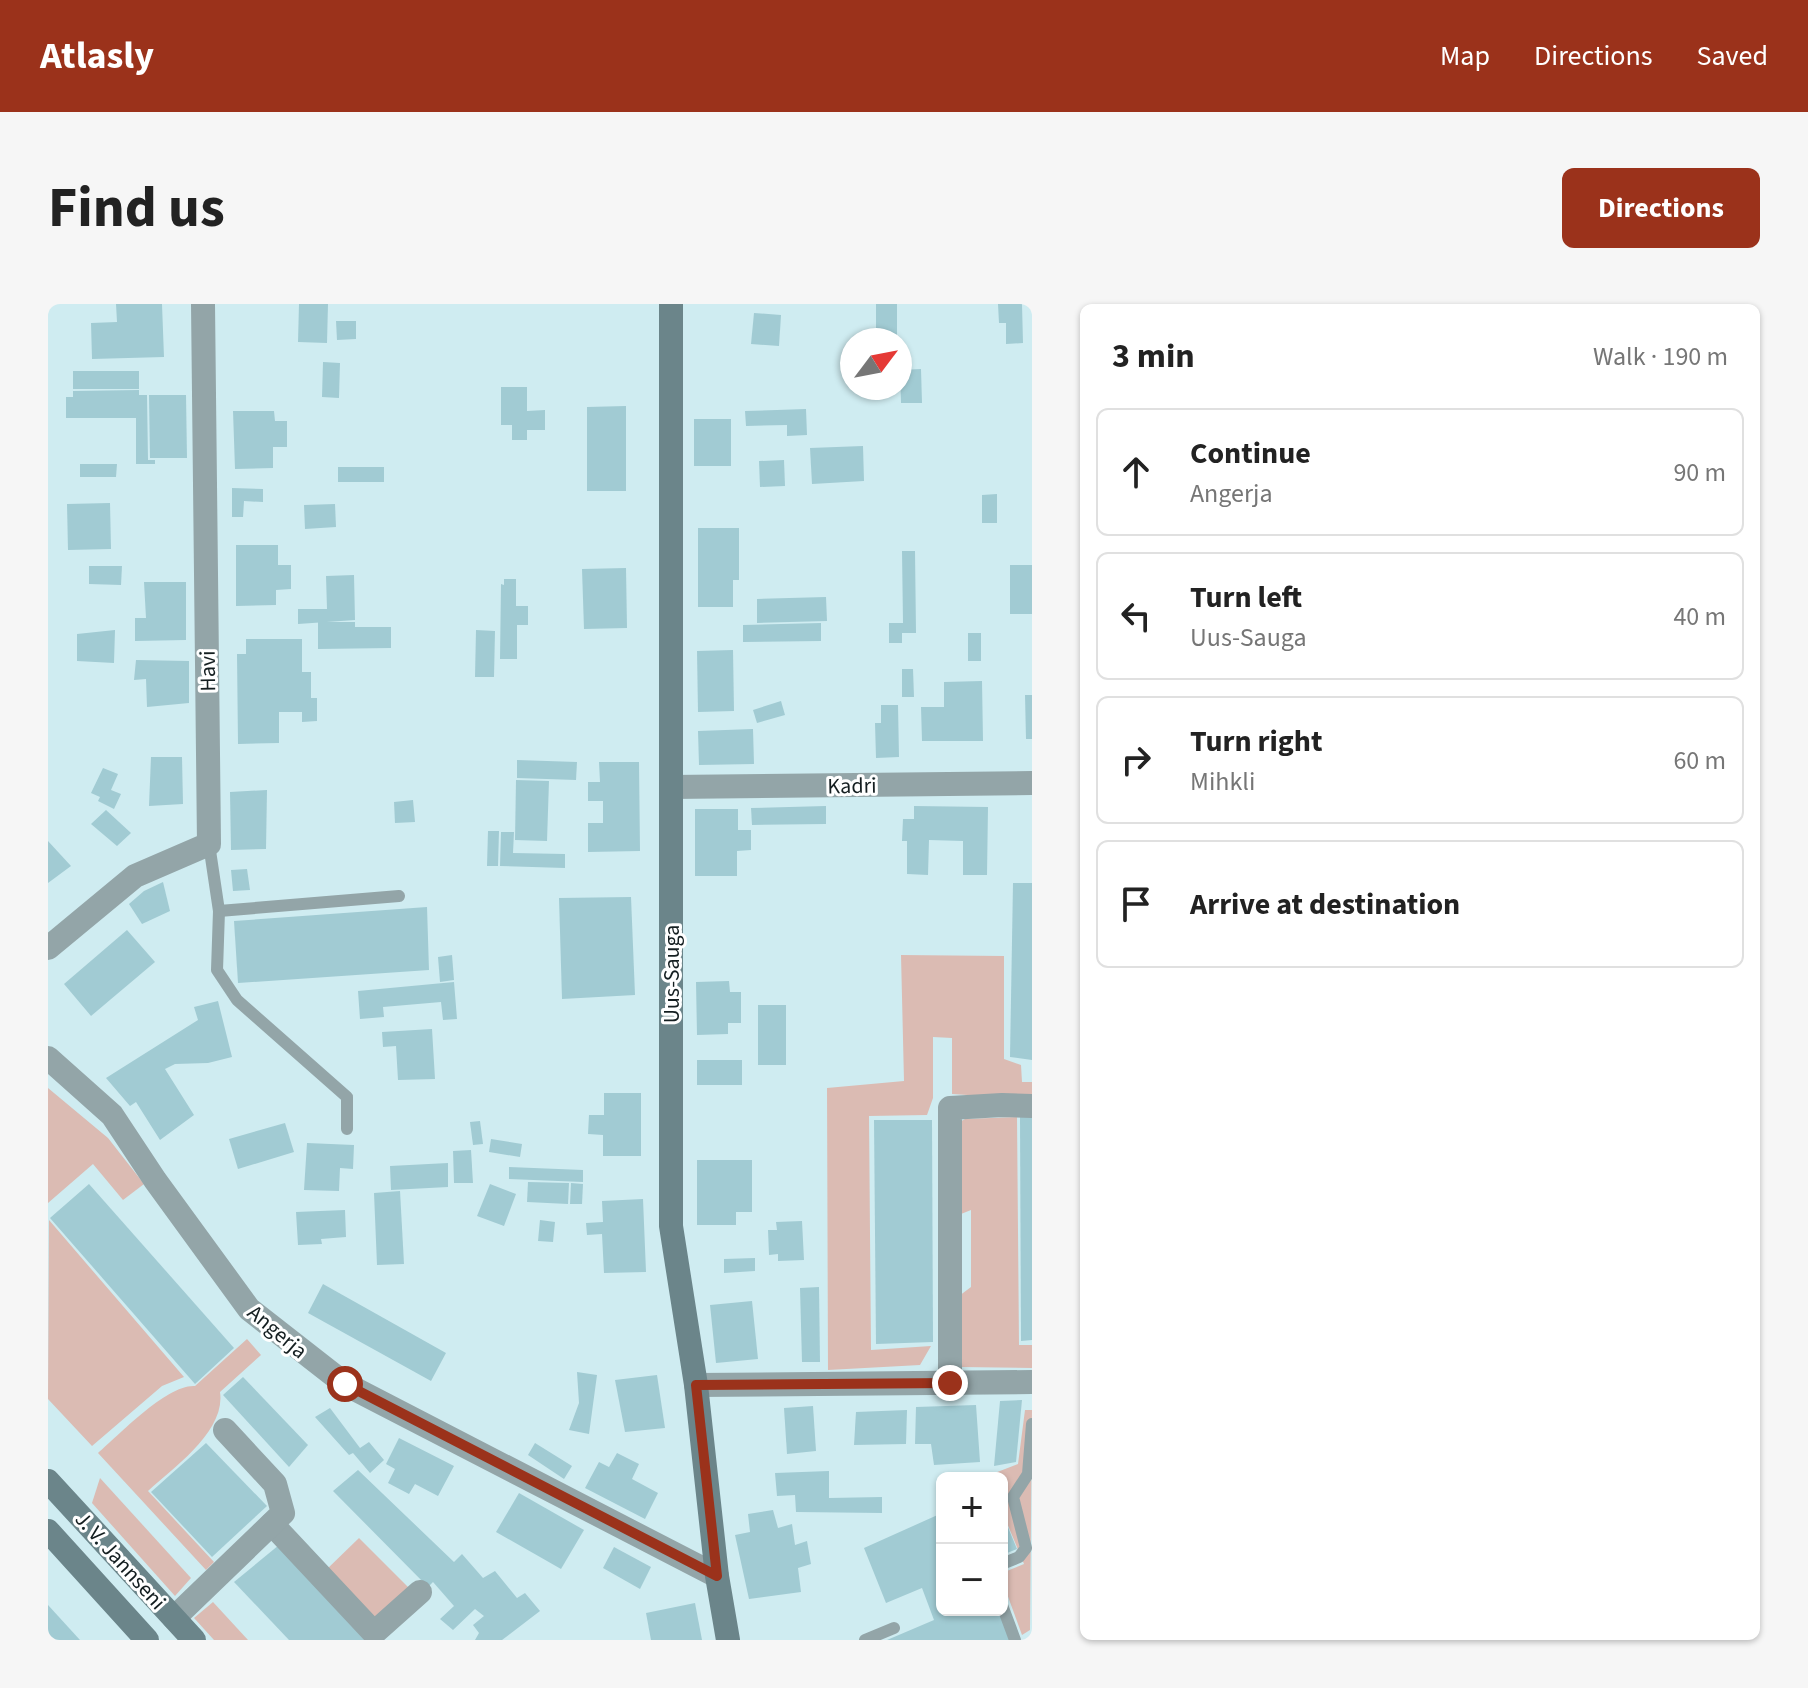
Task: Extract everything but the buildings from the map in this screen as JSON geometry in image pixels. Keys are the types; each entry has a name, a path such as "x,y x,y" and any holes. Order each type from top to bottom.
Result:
{"street":[{"name":"Havi","path":"203,304 209,844"},
{"name":"Uus-Sauga","path":"671,304 671,1226 696,1385 717,1576 728,1640"},
{"name":"Kadri","path":"671,787 1032,783"},
{"path":"48,948 135,876 209,844"},
{"name":"Angerja","path":"48,1058 112,1115 249,1309 345,1384 717,1576"},
{"path":"950,1383 950,1108 1032,1106"},
{"path":"696,1385 1032,1382"},
{"path":"174,1618 283,1513 275,1484 225,1430"},
{"name":"J. V. Jannseni","path":"48,1481 194,1640"},
{"path":"272,1524 374,1633 420,1592"},
{"name":"J. V. Jannseni","path":"48,1531 147,1640"}],"lane":[{"path":"209,844 219,911 217,970 237,1000 347,1097 347,1129"},
{"path":"219,911 399,896"},
{"path":"1008,1562 1019,1557 1026,1548 1013,1497 1028,1474 1032,1424"},
{"path":"1006,1616 1015,1640"},
{"path":"865,1640 894,1628"}],"shaded area":[{"path":"901,955 1004,956 1004,1059 1021,1065 1022,1082 1032,1082 1032,1099 952,1094 952,1038 933,1037 933,1098 927,1115 869,1116 871,1350 931,1346 920,1365 828,1370 827,1088 904,1081"},
{"path":"48,1088 108,1138 144,1184 123,1200 93,1164 48,1203"},
{"path":"1017,1117 1019,1345 1032,1345 1032,1368 960,1367 955,1299 971,1287 971,1210 956,1216 958,1123 965,1119"},
{"path":"49,1220 184,1377 162,1386 92,1446 48,1399"},
{"path":"247,1339 261,1355 220,1392 220,1407 215,1421 196,1448 148,1491 214,1562 206,1570 98,1453 171,1393 195,1386"},
{"path":"1025,1410 1032,1410 1030,1630 1022,1635 1008,1596 1008,1571 1024,1564 1008,1525 1008,1472 997,1472 1018,1464"},
{"path":"100,1478 191,1578 175,1596 92,1503"},
{"path":"359,1538 409,1588 372,1623 324,1572"},
{"path":"213,1602 248,1640 214,1640 194,1618"}],"route":[{"path":"345,1384 717,1576 696,1385 950,1383"}]}
